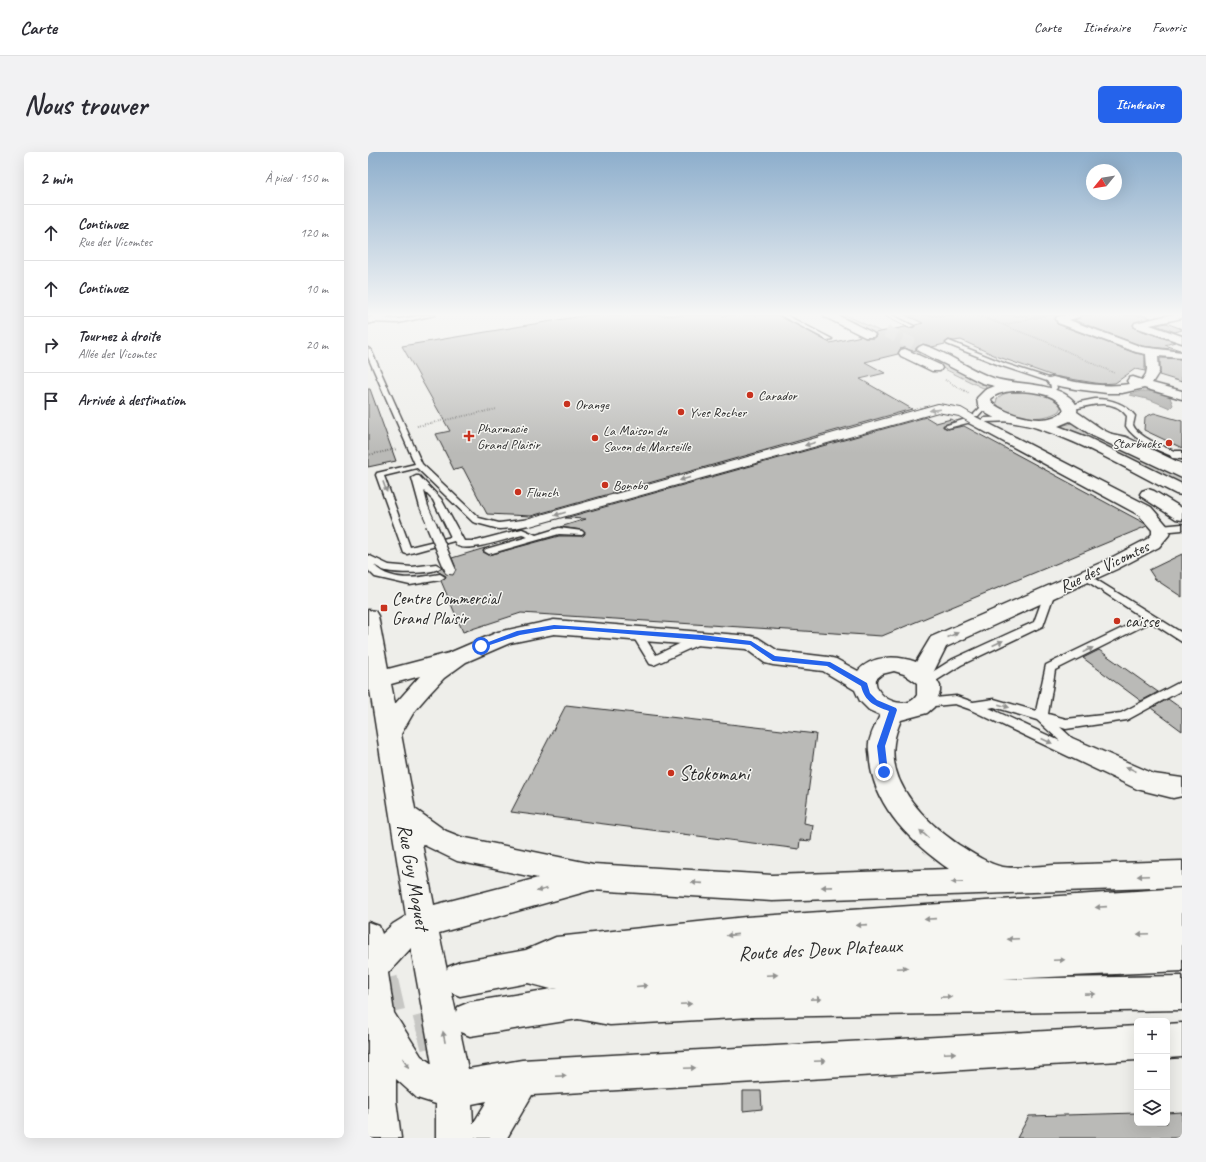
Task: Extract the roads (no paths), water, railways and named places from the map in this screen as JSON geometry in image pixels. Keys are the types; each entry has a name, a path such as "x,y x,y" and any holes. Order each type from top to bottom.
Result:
{"main road":[{"path":"916,361 978,404 995,413 1011,419 1038,423 1082,440 1182,490"},
{"path":"948,361 987,380 1016,387 1033,389 1051,387 1062,398 1070,411 1098,432 1182,473"},
{"path":"978,404 999,389 1016,387"},
{"path":"1038,423 1060,420 1070,411"},
{"path":"528,966 556,953 746,933 1182,902"},
{"name":"Route des Deux Plateaux","path":"460,979 528,966 551,972 741,953 1182,932"},
{"name":"Route des Deux Plateaux","path":"470,1019 578,1002 609,988 744,977 964,964 1182,955"},
{"path":"578,1002 610,1008 752,1000 1182,992"}],"street":[{"path":"1051,387 1115,388 1143,384 1152,376 1153,361"},
{"path":"1125,378 1182,395"},
{"name":"Rue des Vicomtes","path":"924,686 938,642 1087,576 1116,568 1153,543 1160,535 1161,529 1145,511 978,404"},
{"path":"1148,494 1182,515"},
{"path":"374,682 458,657 505,637 554,627 636,632 751,643 773,658 828,664 864,685"},
{"name":"Rue Guy Moquet","path":"369,631 374,682 389,733 422,923 454,1089 455,1138"},
{"path":"389,733 416,693 436,674 458,657"},
{"path":"885,665 904,666 924,686 911,710 893,710 880,706 870,698 866,694 864,685 865,678 870,672 885,665"},
{"path":"893,710 881,746 884,772 900,805 909,818 924,834 944,850 979,870 1006,881"},
{"path":"403,815 436,839 457,849 593,877 772,888 1182,874"},
{"path":"382,1138 378,1100 378,1018 370,953 422,923 593,877"},
{"path":"378,1018 409,1068 430,1085 454,1089 522,1078 1134,1043"},
{"path":"1170,1041 1182,1040"},
{"path":"486,1138 522,1078"}],"lane":[{"path":"373,361 419,465 476,520 499,526 530,522 938,408 960,412 978,404"},
{"path":"994,361 1051,387"},
{"path":"1070,411 1095,401 1117,405 1128,410 1131,416 1129,423 1130,429 1138,436 1181,458"},
{"path":"948,426 978,404"},
{"path":"1098,432 1181,458"},
{"path":"419,465 416,478 424,508 450,569"},
{"path":"419,465 380,475 407,551 456,538"},
{"path":"416,478 437,499 456,538 461,544 476,544 522,532 532,535"},
{"path":"1161,529 1182,527"},
{"path":"489,551 559,531 579,533"},
{"path":"368,558 387,568 412,570 436,567"},
{"path":"368,564 378,575 410,582 440,577"},
{"path":"1087,576 1182,638"},
{"path":"924,686 957,662 1039,624 1050,592"},
{"path":"1041,717 1050,668 1151,618"},
{"path":"636,632 654,661 702,638"},
{"path":"973,706 994,703 1066,724 1122,717 1182,685"},
{"path":"924,686 973,706 1142,785 1173,792 1182,790"},
{"path":"1041,717 1068,741 1152,778 1182,783"}],"tunnel":[{"path":"368,1000 447,982"},
{"path":"368,1047 456,1023"}],"place":[{"name":"Carador","path":"750,395"},
{"name":"Orange","path":"567,404"},
{"name":"Yves Rocher","path":"681,412"},
{"name":"Pharmacie Grand Plaisir","path":"469,436"},
{"name":"La Maison du Savon de Marseille","path":"595,438"},
{"name":"Starbucks","path":"1169,443"},
{"name":"Bonobo","path":"605,485"},
{"name":"Flunch","path":"518,492"},
{"name":"Centre Commercial Grand Plaisir","path":"384,608"},
{"name":"caisse","path":"1117,621"},
{"name":"Stokomani","path":"671,773"}]}
